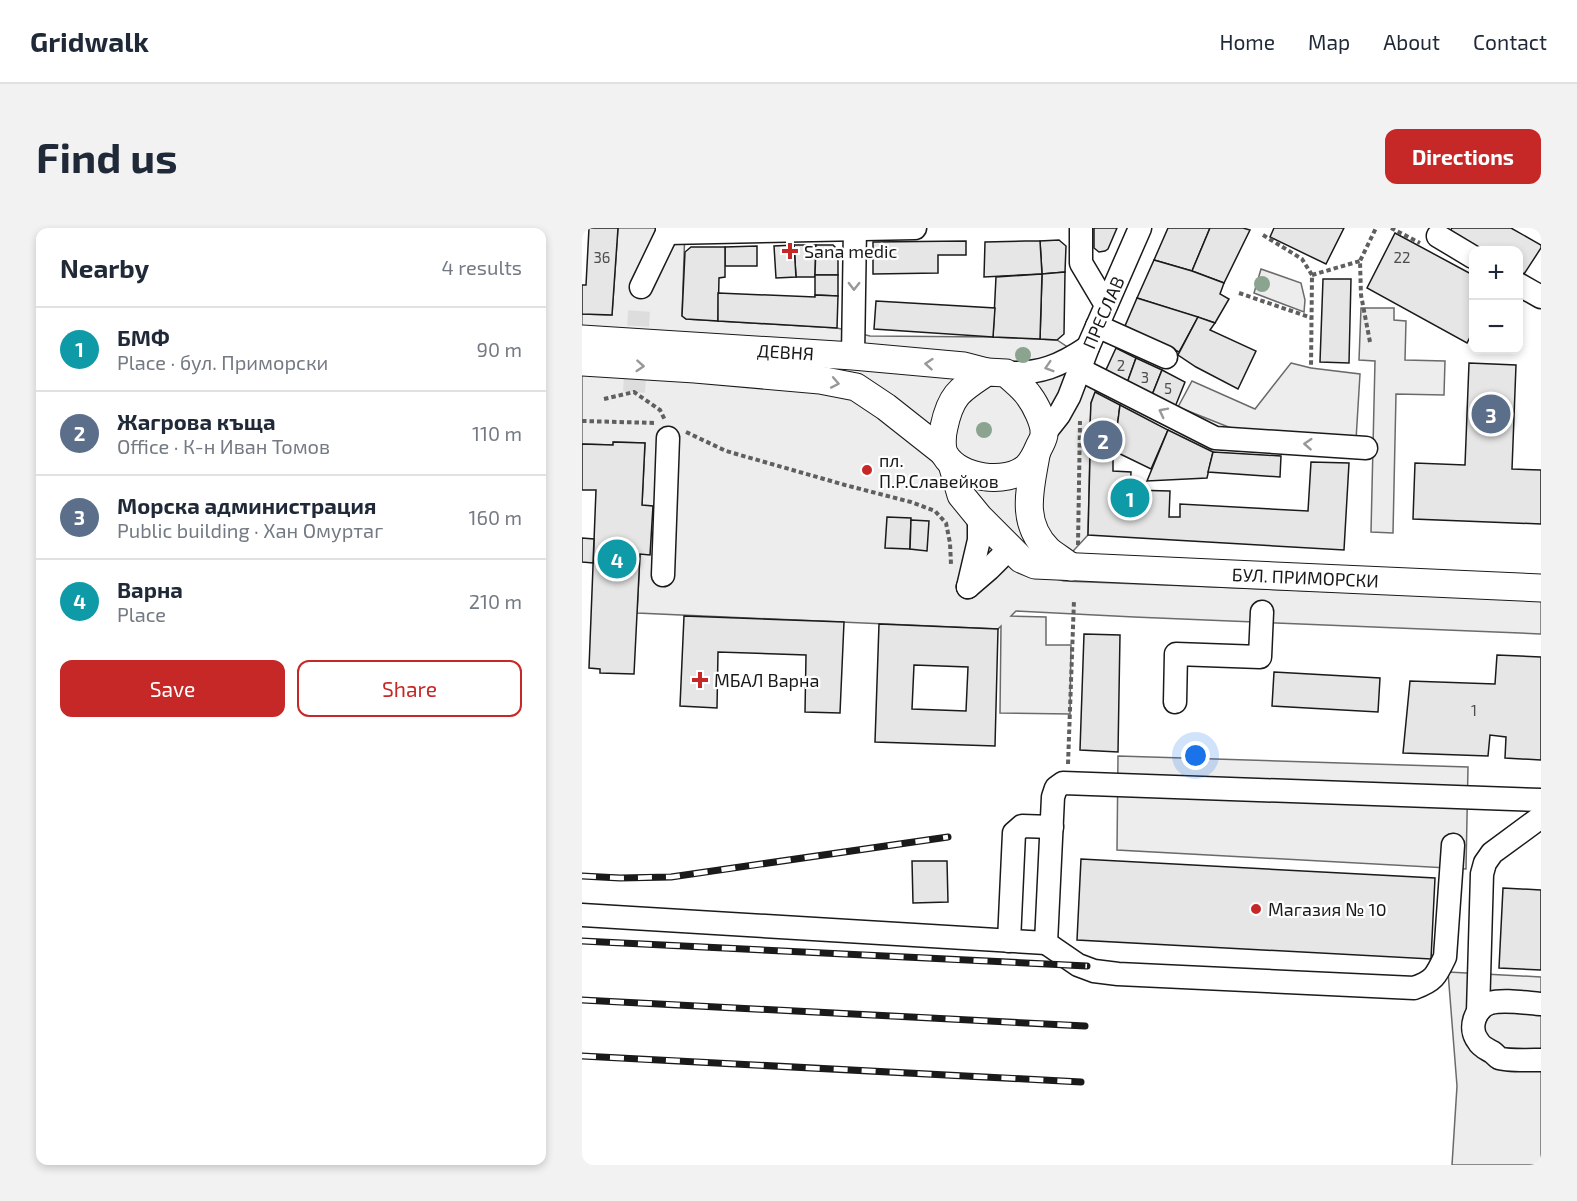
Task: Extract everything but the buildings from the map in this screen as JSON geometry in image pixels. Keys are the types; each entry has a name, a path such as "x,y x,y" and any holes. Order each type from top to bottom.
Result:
{"main road":[{"name":"ДЕВНЯ","path":"582,339 853,356 964,366 997,372"},
{"name":"ДЕВНЯ","path":"582,362 820,380 856,387 886,407 969,474 997,477 1011,475 1035,453"},
{"path":"997,372 1029,395 1041,416 1028,503 1031,522 1037,536 1048,550 1075,567 1035,565 1021,559 979,517 961,495 948,458 943,431 949,405 958,393 997,372"},
{"path":"1010,548 1020,483 1035,453"},
{"name":"БУЛ. ПРИМОРСКИ","path":"1075,567 1541,588"}],"street":[{"path":"641,287 673,231 915,228"},
{"path":"1082,228 1081,263 1106,305"},
{"name":"ПРЕСЛАВ","path":"1035,453 1059,415 1075,405 1079,369 1140,228"},
{"path":"853,356 855,229"},
{"path":"1438,236 1469,255"},
{"path":"1523,287 1541,297"},
{"path":"1092,337 1166,357"},
{"name":"ДЕВНЯ","path":"997,372 1025,374 1052,367 1070,359 1092,337"},
{"path":"1079,369 1215,438 1366,448"},
{"path":"663,574 673,433"},
{"path":"979,517 979,540 968,587 1010,548"},
{"path":"1175,702 1176,654 1260,657 1262,612"},
{"path":"1046,943 1054,792 1059,785 1068,782 1541,800"},
{"path":"1478,1012 1482,874 1485,863 1492,853 1541,818"},
{"path":"1009,940 1014,833 1022,826 1052,826"},
{"path":"582,915 1046,943 1078,965 1094,971 1118,974 1414,988 1428,983 1438,973 1445,957 1453,845"},
{"path":"1541,1004 1491,1003 1478,1012 1473,1027 1478,1042 1500,1058 1541,1060"}],"path":[{"path":"1370,342 1361,295 1360,261 1376,228"},
{"path":"1263,235 1302,259 1312,275 1311,368"},
{"path":"1312,275 1360,261"},
{"path":"1239,293 1312,318"},
{"path":"582,421 667,423 660,410 634,392 604,399"},
{"path":"1075,405 1075,567"},
{"path":"673,433 726,452 911,502 935,511 946,523 951,565"},
{"path":"1068,782 1074,600"}],"shaded area":[{"name":"пл. П.Р.Славeйков","path":"618,228 685,228 682,316 686,319 837,328 870,336 1057,340 1105,372 1091,403 1088,535 1049,577 1064,581 1541,600 1541,634 1016,611 1011,616 1046,617 1046,645 1071,645 1070,714 1000,713 1001,626 998,629 637,613 640,554 650,554 651,531 642,505 645,443 582,444 582,314 612,315"},
{"path":"1261,269 1301,283 1305,300 1304,312 1254,293"},
{"path":"1361,308 1394,308 1394,320 1406,321 1405,360 1445,361 1444,395 1396,394 1393,533 1371,532 1375,361 1359,360"},
{"path":"1291,363 1360,374 1356,440 1241,432 1178,407 1192,381 1255,409"},
{"path":"1118,756 1468,767 1466,869 1117,850"},
{"path":"1448,972 1541,977 1541,1165 1452,1165 1457,1086"}],"tunnel":[{"path":"634,392 639,311"}],"railway":[{"path":"582,876 671,877 948,837"},
{"path":"582,941 1087,966"},
{"path":"582,1000 1085,1026"},
{"path":"582,1056 1081,1082"}],"place":[{"name":"Sana medic","path":"790,251"},
{"name":"Морска администрация","path":"1491,414"},
{"name":"Жагрова къща","path":"1103,440"},
{"name":"пл. П.Р.Славeйков","path":"867,470"},
{"name":"БМФ","path":"1130,498"},
{"name":"Варна","path":"617,559"},
{"name":"МБАЛ Варна","path":"700,680"},
{"name":"Магазия № 10","path":"1256,909"}]}
